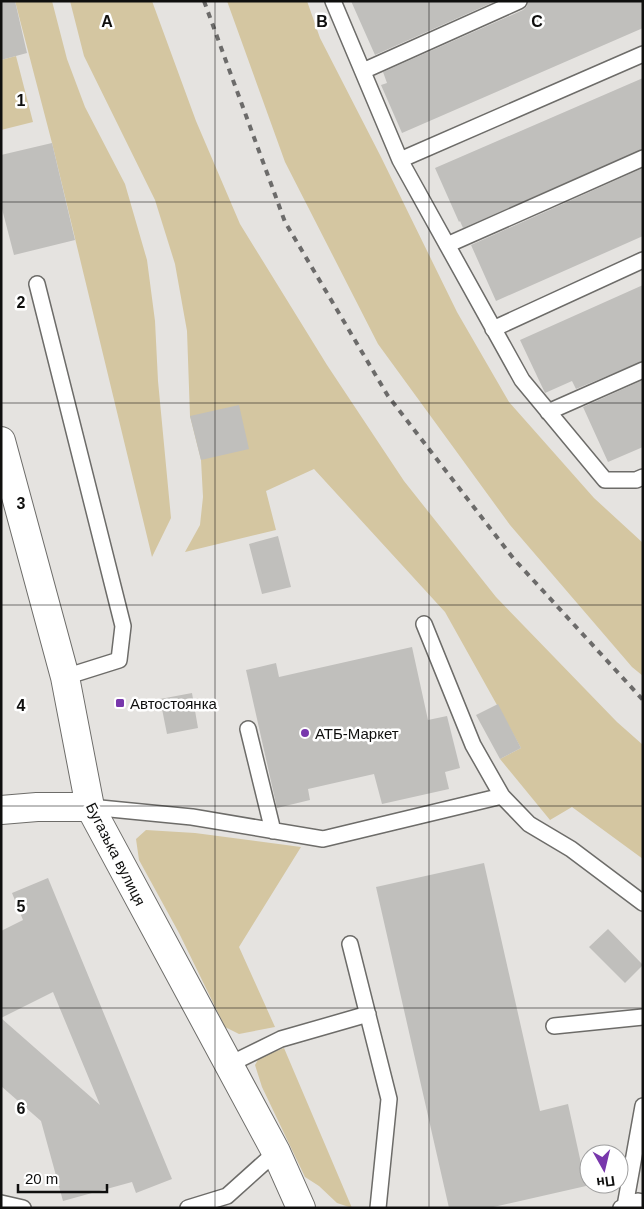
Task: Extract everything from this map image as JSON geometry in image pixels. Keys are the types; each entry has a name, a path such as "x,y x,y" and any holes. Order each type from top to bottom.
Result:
{"street":[{"name":"Бугазька вулиця","path":"1,441 65,677 90,807 276,1152 302,1208"},
{"path":"1,810 37,807 90,807"}],"lane":[{"path":"333,1 400,160 522,380 605,480 636,480 643,477"},
{"path":"363,71 519,1"},
{"path":"400,160 643,54"},
{"path":"447,245 643,158"},
{"path":"493,329 643,260"},
{"path":"37,284 123,626 118,660 65,677"},
{"path":"548,412 643,370"},
{"path":"424,624 473,745 502,796 529,824 571,849 643,903"},
{"path":"248,729 273,830"},
{"path":"90,807 192,817 322,839 502,796"},
{"path":"350,944 389,1099 378,1208"},
{"path":"228,1065 281,1039 368,1014"},
{"path":"554,1026 643,1017"},
{"path":"623,1207 643,1106"},
{"path":"188,1208 227,1196 276,1152"},
{"path":"623,1207 638,1201 643,1202"},
{"path":"1,1203 23,1208"}],"shaded area":[{"path":"15,1 52,1 67,59 85,107 125,184 147,260 155,321 158,381 171,518 152,557 52,143"},
{"path":"70,1 152,1 196,121 240,224 327,365 404,481 496,597 617,722 643,745 643,859 572,807 550,820 500,759 521,748 445,612 314,469 266,491 276,530 185,552 200,525 203,497 201,460 190,416 187,331 175,264 155,200 84,56"},
{"path":"227,1 307,1 320,38 457,312 509,402 594,498 643,543 643,676 632,667 510,525 378,344 285,162"},
{"path":"16,56 33,122 1,130 1,60"},
{"path":"146,830 195,833 301,847 239,947 275,1027 239,1034 225,1027 179,933 139,860 136,839"},
{"path":"284,1048 352,1208 337,1203 319,1186 305,1177 262,1087 255,1065 259,1058"}],"building":[{"path":"1,1 15,1 27,53 1,60"},
{"path":"351,1 496,1 375,55"},
{"path":"528,1 643,1 643,28 402,133 381,85 387,83 383,72 523,10 527,6"},
{"path":"643,78 643,149 463,228 435,168"},
{"path":"52,143 75,240 14,255 1,205 1,155"},
{"path":"643,168 643,236 496,301 471,245"},
{"path":"643,285 643,361 576,389 572,381 545,393 520,340"},
{"path":"643,380 643,447 608,462 583,407"},
{"path":"239,405 249,449 201,460 190,416"},
{"path":"278,536 291,587 262,594 249,544"},
{"path":"412,647 428,720 447,716 460,768 445,772 449,789 382,804 374,774 308,789 310,800 277,808 246,670 276,663 279,677"},
{"path":"192,693 198,728 167,734 160,699"},
{"path":"498,704 521,748 500,759 476,715"},
{"path":"484,863 540,1111 568,1104 579,1154 579,1188 489,1208 449,1208 376,887"},
{"path":"48,878 172,1179 136,1193 132,1182 63,1201 41,1121 1,1086 1,931 23,920 12,893","holes":["53,992 100,1105 1,1018"]},
{"path":"608,929 643,965 625,983 589,947"}],"railway":[{"path":"204,1 285,222 388,396 513,558 643,700"}],"place":[{"name":"Автостоянка","path":"120,703"},
{"name":"АТБ-Маркет","path":"305,733"}]}
